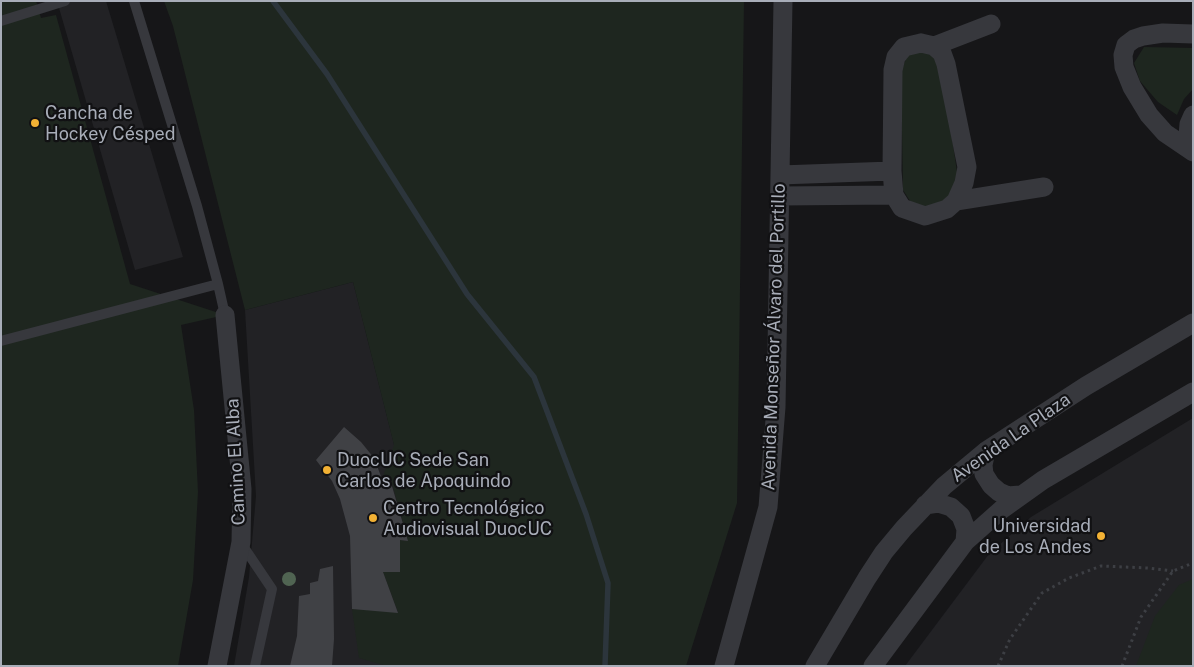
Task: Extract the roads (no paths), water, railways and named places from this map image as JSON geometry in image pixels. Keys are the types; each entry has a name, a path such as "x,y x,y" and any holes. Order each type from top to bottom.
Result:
{"street":[{"name":"Avenida Monseñor Álvaro del Portillo","path":"724,666 768,508 776,407 783,1"},
{"path":"934,46 991,24"},
{"path":"1188,148 1165,133 1149,116 1129,80 1124,67 1123,54 1126,45 1134,39 1143,36 1163,33 1193,34"},
{"path":"921,43 934,46 942,53 946,64 967,167 964,184 956,201 947,209 925,216 902,208 894,195 892,171 892,83 896,57 904,47 921,43"},
{"path":"1188,148 1189,124 1193,115"},
{"path":"780,175 892,171"},
{"path":"956,201 1044,187"},
{"path":"780,196 894,195"},
{"name":"Camino El Alba","path":"217,666 240,542 242,489 225,315"},
{"name":"Avenida La Plaza","path":"815,666 884,552 924,505 958,474 986,451 1086,386 1193,323"},
{"path":"873,666 965,542 1001,510 1020,495 1193,392"},
{"path":"986,451 983,465 984,474 991,484 999,492 1008,496 1020,495"},
{"path":"924,505 938,503 951,507 961,516 966,529 965,542"}],"lane":[{"path":"2,19 65,1"},
{"path":"134,1 196,206 225,315"},
{"path":"1,341 218,284"},
{"path":"240,542 272,589 255,666"}],"waterway":[{"path":"273,1 327,74 467,294 534,377 586,514 608,583 605,666"}],"place":[{"name":"Cancha de Hockey Césped","path":"35,123"},
{"name":"DuocUC Sede San Carlos de Apoquindo","path":"327,470"},
{"name":"Centro Tecnológico Audiovisual DuocUC","path":"373,518"},
{"name":"Universidad de Los Andes","path":"1101,536"}]}
